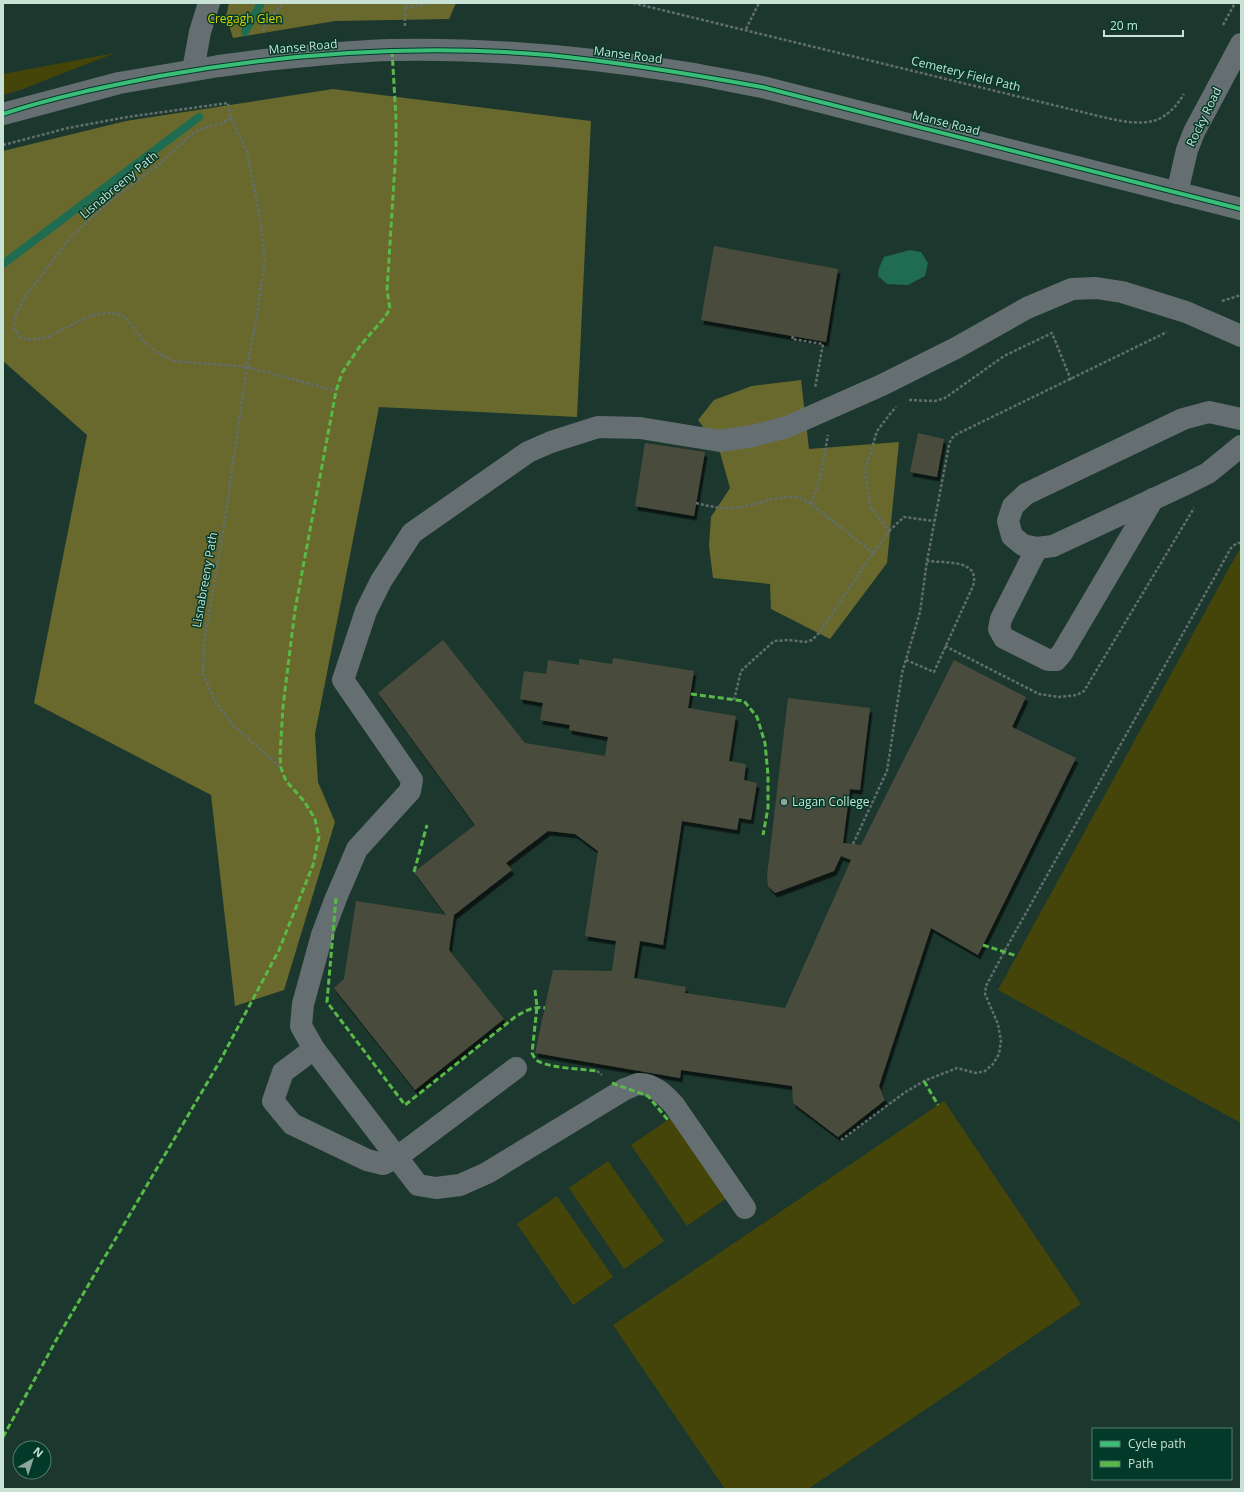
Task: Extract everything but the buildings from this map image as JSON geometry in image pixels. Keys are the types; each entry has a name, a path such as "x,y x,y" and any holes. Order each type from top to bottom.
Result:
{"street":[{"path":"193,70 200,32 209,3"},
{"name":"Rocky Road","path":"1177,193 1187,150 1194,132 1241,44"},
{"name":"Manse Road","path":"3,114 119,83 193,70 265,60 337,53 392,50 548,55 682,72 762,87 1241,210"},
{"path":"746,1208 674,1105 663,1093 649,1086 637,1084 626,1089 487,1173 460,1185 436,1188 418,1185 314,1049 301,1026 303,1004 322,934 357,850 410,791 412,780 343,680 366,611 381,581 412,533 528,452 551,442 598,427 640,428 720,441 753,436 787,427 882,386 956,348 1027,308 1072,289 1096,288 1122,292 1186,312 1241,336"},
{"path":"1241,419 1209,412 1183,419 1026,494 1013,506 1008,521 1012,536 1023,545 1037,548 1053,546 1208,472 1241,446"},
{"path":"1037,548 1001,619 999,629 1004,638 1048,660 1056,660 1062,653 1153,499"},
{"path":"314,1049 283,1072 273,1101 292,1124 367,1160 383,1164 396,1158 516,1068"}],"path":[{"path":"263,32 268,21 283,3"},
{"path":"405,3 405,27"},
{"path":"405,8 431,3"},
{"path":"746,30 759,3"},
{"path":"1220,31 1235,3"},
{"path":"1216,303 1241,295"},
{"path":"853,844 888,771 902,673 920,612 934,521 951,439 955,435 1178,327 1186,312"},
{"path":"904,403 910,400 935,401 945,398 1004,356 1052,333 1071,380"},
{"path":"889,531 870,506 865,471 877,432 897,406"},
{"path":"696,504 722,508 734,508 788,497 800,499 811,504 873,553"},
{"path":"734,700 741,671 774,641 789,640 805,642 812,640 818,634 889,531 904,517 934,521"},
{"path":"842,1140 904,1093 920,1083 957,1068 976,1073 985,1070 993,1064 999,1054 1001,1041 998,1024 985,994 986,986 1231,548 1237,543 1241,542"},
{"path":"906,660 934,672 973,586 975,578 973,572 966,565 927,561"}],"shaded area":[{"path":"115,53 20,90 3,95 3,74"},
{"path":"910,250 921,252 928,263 925,276 908,285 887,284 878,276 879,268 884,257"},
{"path":"1239,550 1241,551 1241,1123 998,990"},
{"path":"944,1101 1081,1304 808,1489 725,1489 613,1325"},
{"path":"671,1118 727,1198 687,1226 631,1145"},
{"path":"608,1161 664,1241 624,1269 569,1188"},
{"path":"557,1196 613,1277 573,1305 517,1224"}],"green space":[{"name":"Cregagh Glen","path":"229,3 456,3 449,19 335,21 233,38 226,16"},
{"path":"333,89 591,121 577,417 379,407 315,734 318,782 335,822 284,990 235,1006 211,795 34,703 87,435 3,361 3,151 126,121"},
{"path":"801,380 809,449 899,442 887,563 830,639 771,609 770,584 713,578 709,546 711,517 730,488 719,449 698,420 714,400 752,386"}],"waterway":[{"name":"Cregagh Glen","path":"245,32 261,3"},
{"name":"Cregagh Glen","path":"3,264 199,117"}],"marked path":[{"path":"3,1437 59,1335 220,1061 279,950 313,865 319,837 315,819 304,801 286,781 281,768 280,756 283,706 295,610 336,391 342,373 360,346 390,309 387,290 396,149 396,118 392,50"},
{"path":"691,694 744,701 757,717 765,743 768,775 768,808 763,835"},
{"path":"414,872 427,825"},
{"path":"336,898 327,1002 405,1105 515,1017 533,1008 545,1008"},
{"path":"983,945 1017,956"},
{"path":"535,990 537,1007 532,1053 535,1058 540,1062 552,1066 597,1071"},
{"path":"924,1081 938,1105"},
{"path":"612,1083 648,1096 668,1120"}],"cycle path":[{"path":"3,114 81,92 160,76 256,61 305,56 402,51 451,50 548,55 602,61 762,87 1241,209"}],"place":[{"name":"Lagan College","path":"784,802"}]}
